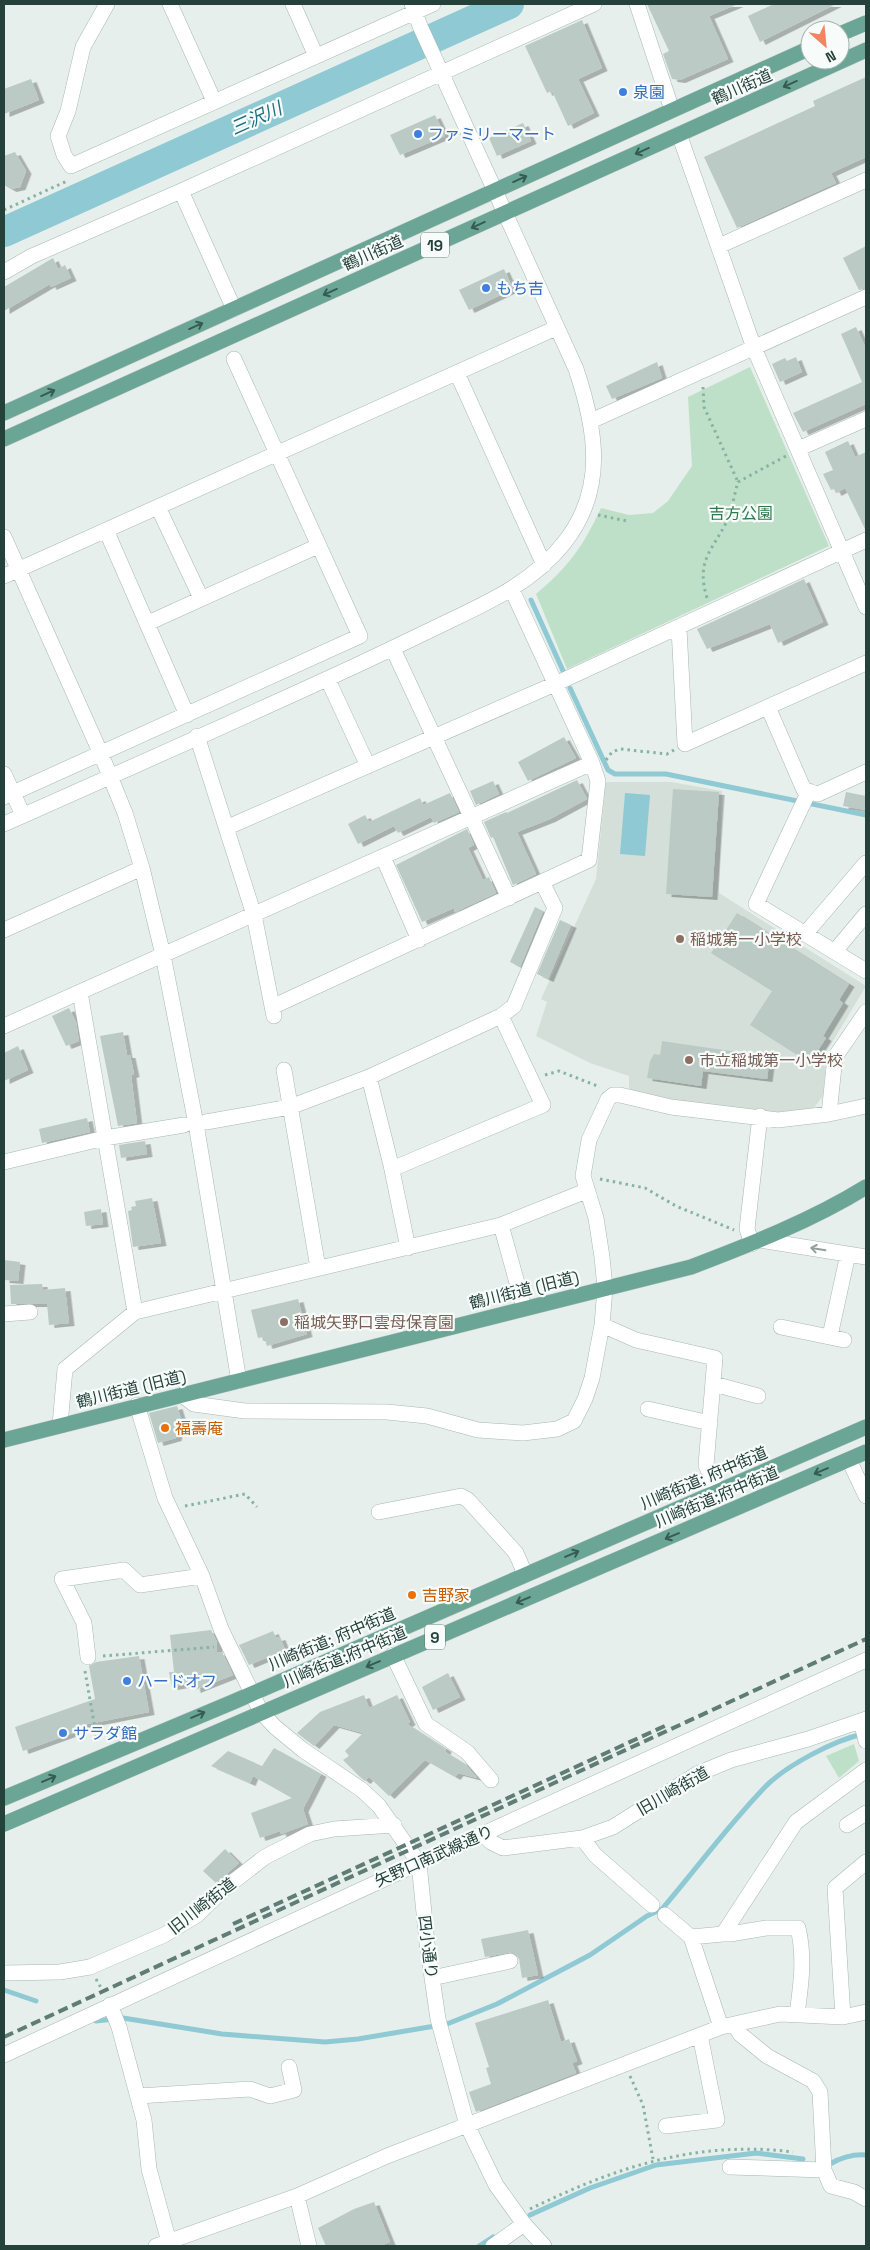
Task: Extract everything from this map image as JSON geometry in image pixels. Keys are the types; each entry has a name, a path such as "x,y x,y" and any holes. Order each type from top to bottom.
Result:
{"main road":[{"path":"850,30 866,23"},
{"name":"鶴川街道","path":"4,439 866,50"},
{"name":"鶴川街道","path":"4,413 800,52"},
{"name":"鶴川街道 (旧道)","path":"4,1440 691,1267 800,1223 866,1187"},
{"name":"川崎街道; 府中街道","path":"4,1798 866,1427"},
{"name":"川崎街道;府中街道","path":"4,1824 866,1452"}],"street":[{"path":"106,4 84,47 68,111 58,136 71,166 214,101 415,14 432,4"},
{"path":"170,4 214,101"},
{"path":"293,4 316,56"},
{"path":"4,272 32,256 181,191 440,68 594,4"},
{"path":"637,4 672,110"},
{"path":"4,824 197,736 328,680 512,590 544,565 569,535 582,514 592,485 595,456 591,422 576,369 415,14"},
{"path":"680,134 754,348 866,607"},
{"path":"719,246 866,180"},
{"path":"181,191 234,309"},
{"path":"591,422 866,297"},
{"path":"4,576 276,452 556,328"},
{"path":"8,795 360,636 234,359"},
{"path":"457,373 544,565"},
{"path":"798,450 866,419"},
{"path":"158,507 201,598"},
{"path":"106,530 148,622 187,715"},
{"path":"4,537 101,754 142,868 163,955 196,1124 239,1381"},
{"path":"228,827 555,684 866,540"},
{"path":"148,622 318,546"},
{"path":"197,736 228,827 254,915 273,1011 589,860 598,781 592,763 512,590"},
{"path":"679,628 685,744 866,663"},
{"path":"337,648 348,670"},
{"path":"392,649 509,898"},
{"path":"328,680 368,766"},
{"path":"768,707 804,790 805,799 756,904 866,971"},
{"path":"162,727 170,749"},
{"path":"4,1026 592,763"},
{"path":"805,799 866,772"},
{"path":"4,774 8,795 23,816"},
{"path":"383,857 419,940"},
{"path":"805,934 866,863"},
{"path":"4,930 142,868"},
{"path":"206,1122 290,1107 369,1077 501,1016 514,1006 555,908 542,882"},
{"path":"835,951 866,914"},
{"path":"80,992 135,1312"},
{"path":"829,1114 835,1056 866,1012"},
{"path":"392,1169 543,1105 501,1016"},
{"path":"284,1070 318,1268"},
{"path":"369,1077 392,1169 408,1248"},
{"path":"182,1395 194,1404 245,1411 387,1412 427,1416 478,1430 523,1433 557,1429 574,1421 585,1399 592,1378 602,1324 605,1288 596,1218 584,1183 589,1140 608,1099 614,1095 671,1108 760,1116 778,1120 829,1114 866,1106"},
{"path":"760,1116 754,1240 866,1257"},
{"path":"4,1160 106,1138 184,1125"},
{"path":"60,1425 65,1369 135,1312 501,1225 584,1183"},
{"path":"501,1225 524,1308"},
{"path":"781,1327 837,1338 848,1254"},
{"path":"4,1314 30,1312"},
{"path":"602,1324 636,1340 715,1358 706,1465 718,1491"},
{"path":"714,1384 758,1396"},
{"name":"四小通り","path":"137,1405 150,1454 170,1509 202,1576 229,1646 261,1712 275,1727 303,1750 362,1790 380,1806 419,1863 439,2025 468,2125 496,2185 544,2246"},
{"path":"648,1410 710,1423"},
{"path":"849,1460 866,1496"},
{"path":"379,1512 461,1496 468,1500 516,1553 525,1574"},
{"path":"88,1657 84,1622 62,1579 124,1570 140,1584 202,1576"},
{"path":"393,1655 426,1724 466,1752 491,1780"},
{"name":"矢野口南武線通り","path":"4,2055 115,2015 419,1863 866,1660"},
{"path":"864,1720 866,1741"},
{"name":"旧川崎街道","path":"483,1835 491,1842 503,1848 582,1838 613,1827 697,1774 731,1760 808,1739 864,1720"},
{"path":"723,1934 796,1822 866,1770"},
{"path":"847,1825 866,1813"},
{"name":"旧川崎街道","path":"4,1973 51,1972 90,1967 164,1935 197,1915 225,1888 265,1857 310,1834 334,1829 394,1825"},
{"path":"582,1838 596,1855 652,1905"},
{"path":"843,2017 836,1888 866,1862"},
{"path":"665,1915 691,1937 707,1990 728,2025 767,2056 813,2081 820,2092 824,2170 831,2186 854,2192 866,2199"},
{"path":"691,1937 730,1934 766,1928 798,1928 802,1946 801,1985 797,2014"},
{"path":"432,1978 510,1961"},
{"path":"115,2015 144,2120 162,2244 297,2196 387,2156 728,2025 780,2014 843,2017 866,2012"},
{"path":"666,2126 717,2120 700,2036"},
{"path":"138,2096 250,2089 270,2096 294,2090 289,2067"},
{"path":"730,2167 824,2170"},
{"path":"297,2196 309,2246"},
{"path":"493,2246 521,2219"}],"path":[{"path":"4,210 67,180"},
{"path":"702,372 704,407 738,482 727,522 708,552 703,582 712,612"},
{"path":"738,482 798,450"},
{"path":"590,512 627,521"},
{"path":"608,759 612,752 620,749 667,754 685,744"},
{"path":"531,1078 559,1071 599,1086 614,1095"},
{"path":"584,1183 646,1188 676,1206 754,1240"},
{"path":"170,1509 245,1494 257,1507"},
{"path":"97,1740 83,1658 229,1646"},
{"path":"90,1967 115,2015"},
{"path":"624,2064 643,2105 653,2160"},
{"path":"521,2219 565,2192 653,2160 689,2152 769,2149 796,2152"}],"shaded area":[{"name":"稲城第一小学校","path":"606,782 671,782 722,791 719,893 866,986 827,1051 823,1096 813,1109 779,1112 670,1102 629,1089 629,1076 590,1063 536,1036 547,1002 541,999 596,879"}],"green space":[{"name":"吉方公園","path":"750,367 829,546 567,669 536,594 574,556 601,508 629,515 653,513 668,501 692,466 688,397"},
{"path":"854,1744 859,1761 839,1778 826,1756"}],"water":[{"path":"625,793 650,795 645,856 620,854"}],"building":[{"path":"647,4 738,4 709,16 728,59 680,80 672,79 663,54 669,51"},
{"path":"774,4 836,4 804,20 800,20 800,22 760,42 748,16"},
{"path":"582,20 602,68 578,79 594,113 568,126 552,91 547,93 525,46"},
{"path":"866,77 866,157 831,173 836,183 737,228 704,157 815,106 813,101"},
{"path":"31,79 39,100 4,114 4,89"},
{"path":"435,115 445,136 400,155 390,135"},
{"path":"523,123 531,141 497,156 489,138"},
{"path":"15,152 26,171 20,187 11,189 4,185 4,156"},
{"path":"866,246 866,288 859,290 843,258"},
{"path":"53,258 58,269 65,265 71,278 51,287 50,284 4,311 4,287"},
{"path":"504,269 513,289 469,310 459,290"},
{"path":"856,327 866,349 866,404 803,432 793,413 862,382 841,334"},
{"path":"796,357 802,372 780,382 772,364 785,358 787,361"},
{"path":"657,362 662,378 612,399 606,386"},
{"path":"848,441 855,457 866,452 866,531 845,488 836,493 834,489 831,490 823,474 833,470 825,452"},
{"path":"804,579 823,622 778,643 770,624 707,649 697,629"},
{"path":"564,737 576,758 528,781 518,762"},
{"path":"577,780 587,799 550,819 517,832 536,874 513,885 493,837 491,838 484,822"},
{"path":"493,781 499,794 476,805 470,791"},
{"path":"673,789 719,792 712,897 666,894"},
{"path":"846,792 866,796 866,810 843,806"},
{"path":"450,793 459,812 434,823 431,817 398,833 394,826 358,844 348,824 365,815 369,822 420,798 423,805"},
{"path":"467,829 474,845 468,848 483,880 489,877 496,893 455,912 454,908 422,922 396,865"},
{"path":"535,907 543,911 520,967 510,962"},
{"path":"737,913 849,984 839,1000 843,1003 823,1036 826,1038 810,1063 750,1025 772,991 711,953"},
{"path":"560,920 571,925 548,979 537,974"},
{"path":"69,1008 76,1022 79,1041 66,1046 52,1016"},
{"path":"123,1032 127,1055 130,1055 134,1074 131,1075 137,1123 118,1126 100,1036"},
{"path":"662,1041 770,1057 767,1079 703,1071 701,1086 647,1078 650,1061 654,1054 660,1055"},
{"path":"18,1046 28,1070 4,1081 4,1053"},
{"path":"87,1118 90,1132 42,1143 39,1129"},
{"path":"145,1141 147,1154 121,1158 119,1145"},
{"path":"152,1198 161,1243 133,1247 128,1211 132,1210 131,1207 136,1206 135,1201"},
{"path":"101,1209 103,1224 86,1226 84,1212"},
{"path":"4,1260 20,1262 18,1281 4,1280"},
{"path":"42,1284 43,1290 65,1288 69,1323 49,1325 47,1304 11,1304 10,1285"},
{"path":"298,1299 307,1334 267,1346 264,1337 258,1338 251,1310"},
{"path":"177,1406 181,1419 176,1438 158,1443 149,1413"},
{"path":"211,1630 217,1642 217,1653 222,1652 233,1675 195,1690 194,1683 172,1687 169,1672 174,1672 170,1635"},
{"path":"273,1631 276,1638 280,1637 285,1650 249,1665 239,1645"},
{"path":"139,1656 149,1712 83,1725 84,1729 23,1751 15,1727 95,1699 89,1666 96,1662"},
{"path":"448,1673 460,1697 433,1710 422,1687"},
{"path":"364,1695 369,1708 397,1695 410,1722 407,1724 446,1749 445,1752 465,1764 477,1778 458,1773 455,1777 425,1760 389,1796 369,1777 365,1781 343,1760 349,1756 345,1751 363,1733 334,1725 314,1746 297,1733 320,1712"},
{"path":"274,1748 321,1774 303,1809 308,1824 281,1834 280,1831 260,1838 251,1813 292,1798 253,1776 250,1783 211,1766 228,1751 262,1766"},
{"path":"225,1849 239,1863 216,1883 203,1871"},
{"path":"528,1930 538,1975 522,1978 519,1959 513,1952 485,1957 481,1939"},
{"path":"548,2000 561,2042 569,2039 577,2061 572,2063 576,2073 476,2112 469,2092 491,2084 486,2068 489,2067 475,2023"},
{"path":"374,2202 390,2242 380,2246 326,2246 318,2228 354,2209"}],"waterway":[{"name":"三沢川","path":"4,232 509,4"},
{"path":"531,600 564,673"},
{"path":"570,688 608,770 615,774 666,774 866,815"},
{"path":"96,2021 123,2018 222,2034 325,2042 358,2039 447,2024 497,2004 590,1955 647,1916 662,1909 739,1815 775,1778 812,1754 863,1734"},
{"path":"4,1990 36,2001"},
{"path":"530,2215 590,2188 656,2165 756,2153 803,2159"},
{"path":"830,2164 848,2156 866,2155"},
{"path":"479,2246 493,2237"}],"railway":[{"path":"4,2037 866,1639"},
{"path":"233,1924 667,1725"}],"place":[{"name":"泉園","path":"623,92"},
{"name":"ファミリーマート","path":"418,134"},
{"name":"もち吉","path":"486,288"},
{"name":"稲城第一小学校","path":"680,939"},
{"name":"市立稲城第一小学校","path":"689,1060"},
{"name":"稲城矢野口雲母保育園","path":"284,1322"},
{"name":"福壽庵","path":"165,1428"},
{"name":"吉野家","path":"412,1595"},
{"name":"ハードオフ","path":"127,1681"},
{"name":"サラダ館","path":"63,1733"}]}
